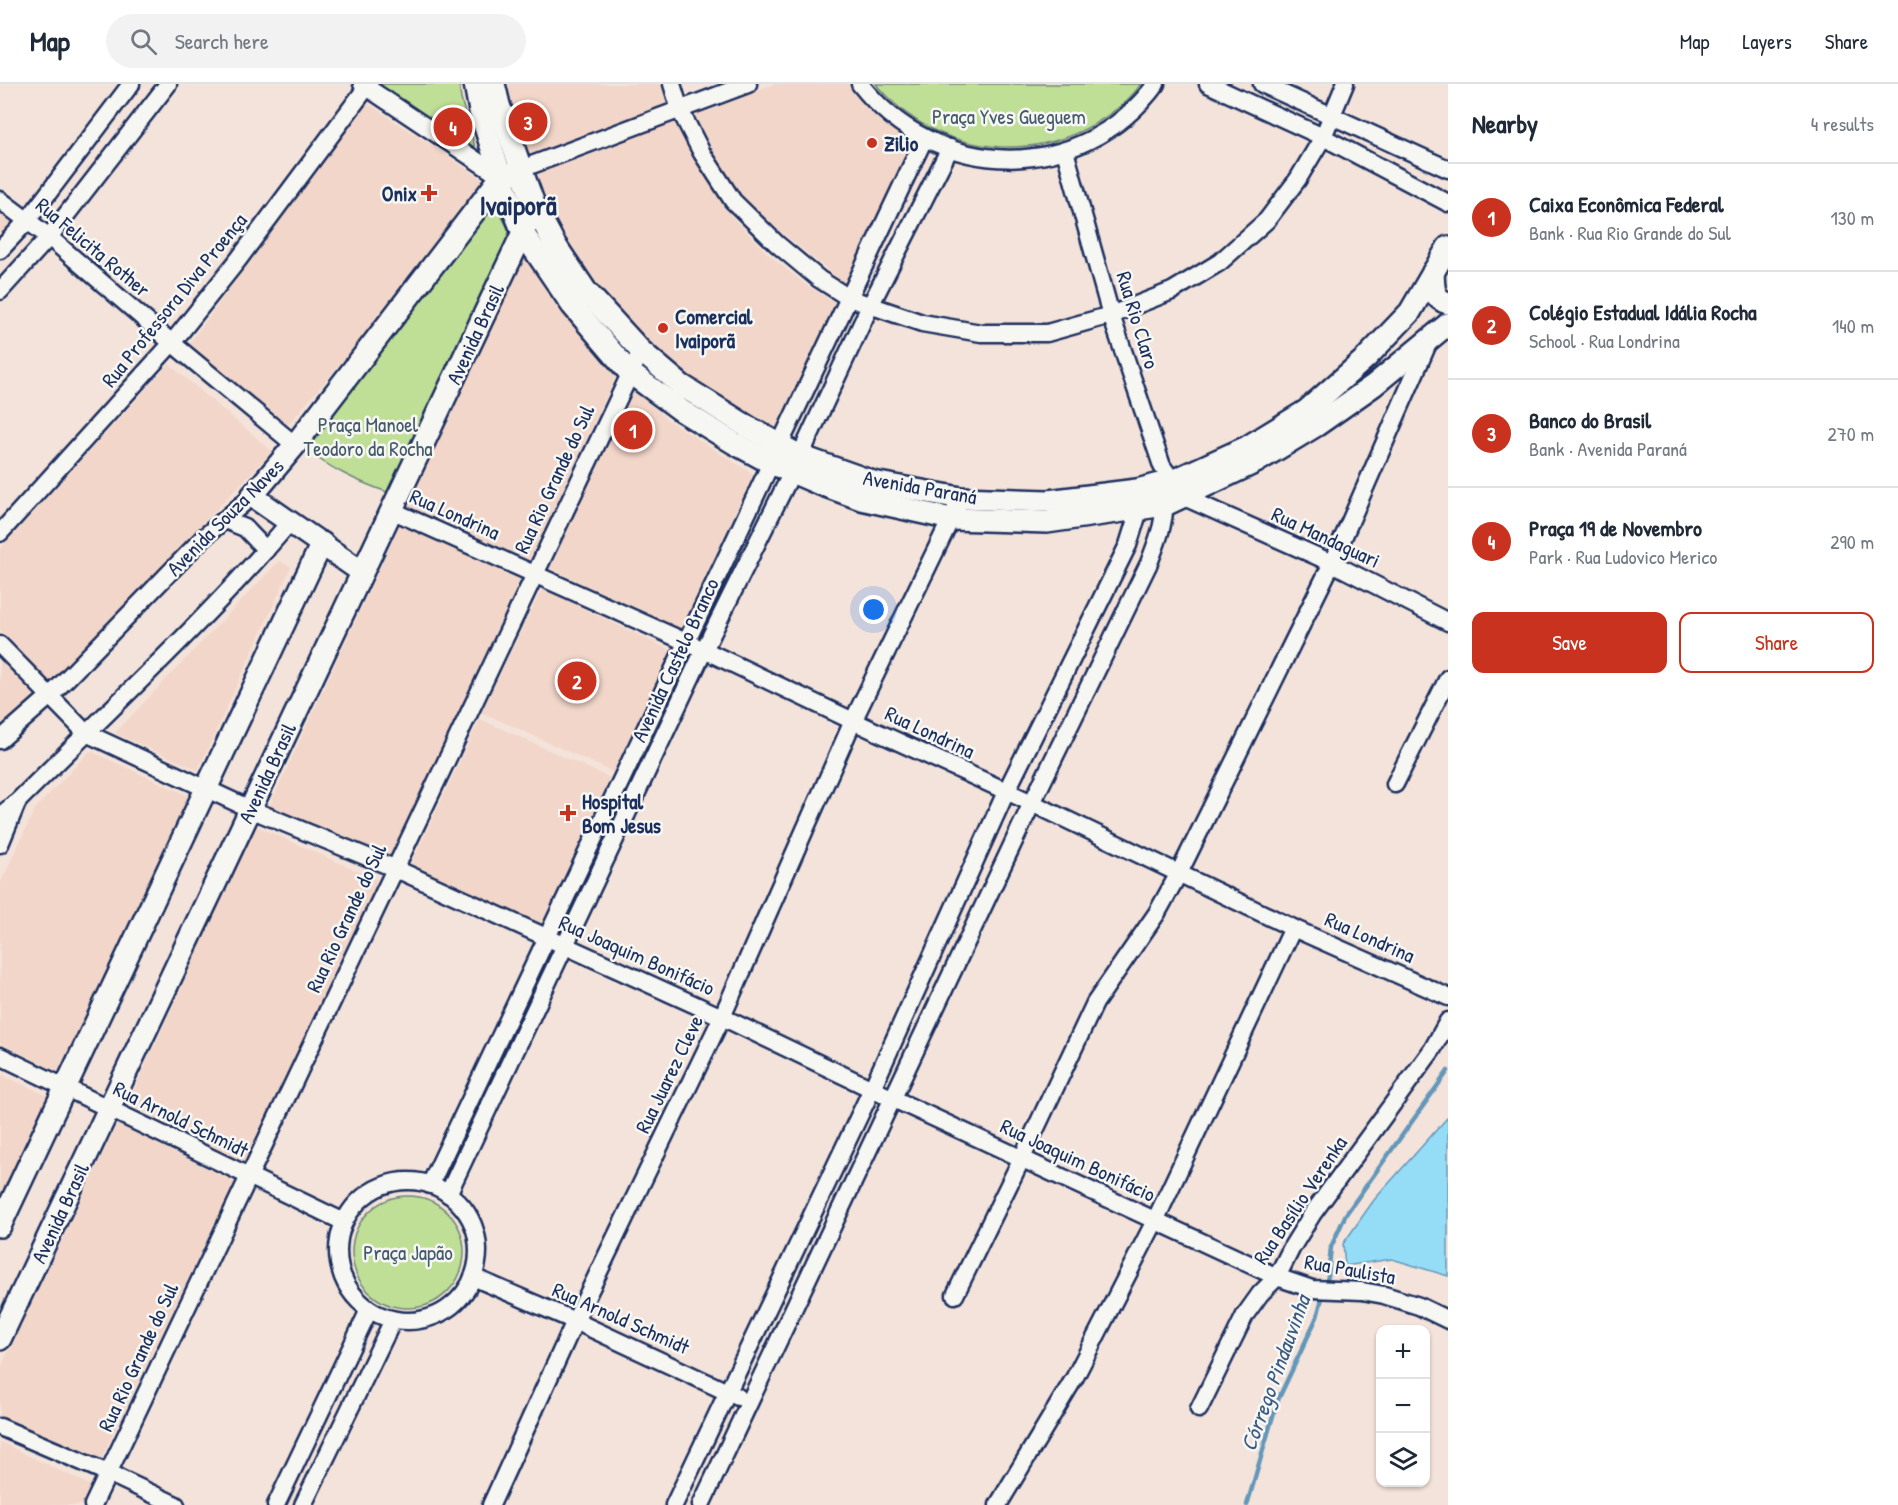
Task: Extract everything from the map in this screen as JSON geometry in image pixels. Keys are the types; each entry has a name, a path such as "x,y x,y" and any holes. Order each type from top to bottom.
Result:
{"main road":[{"name":"Avenida Paraná","path":"475,84 480,111 501,177 523,233 572,305 629,372 682,411 796,464 873,482 962,498 1048,501 1138,500"},
{"name":"Avenida Paraná","path":"494,84 499,105 535,207 554,243 586,291 640,351 681,385 775,455"},
{"path":"501,177 521,169"},
{"name":"Avenida Souza Naves","path":"252,496 295,445 501,177"},
{"name":"Avenida Brasil","path":"0,1340 535,207"},
{"name":"Avenida Paraná","path":"1170,492 1306,411 1366,358 1410,312 1448,248"},
{"path":"1433,272 1434,291 1437,297 1448,303"},
{"name":"Avenida Paraná","path":"796,464 820,484 861,499 951,519 1047,522 1170,492 1256,462 1317,425 1374,385 1448,324"},
{"path":"252,496 362,572"},
{"path":"0,1226 322,543"}],"street":[{"path":"0,250 27,221 131,84"},
{"path":"0,291 49,237 168,84"},
{"path":"672,84 680,110 702,153 733,201 777,244 819,279 849,298 870,306 922,323 981,333 1047,333 1112,315 1172,291 1220,262 1267,220 1298,179 1323,137 1345,84"},
{"path":"521,169 748,84"},
{"path":"860,84 889,116 924,139 979,158 1022,159 1065,151 1107,131 1142,103 1156,84"},
{"path":"1208,84 1323,137 1448,203"},
{"path":"1262,84 1448,169"},
{"path":"366,85 501,177"},
{"name":"Rua Professora Diva Proença","path":"0,533 172,343 238,260 366,85"},
{"name":"Avenida Castelo Branco","path":"430,1185 924,139"},
{"name":"Avenida Castelo Branco","path":"448,1194 704,650 796,464 870,306 950,148"},
{"name":"Rua Rio Claro","path":"1065,151 1112,315 1170,492"},
{"name":"Rua Felicita Rother","path":"0,200 49,237 295,445"},
{"path":"955,1295 1095,1003 1157,913 1179,873 1332,562 1431,338"},
{"name":"Rua Rio Grande do Sul","path":"93,1505 640,351"},
{"path":"701,1505 1032,803 1149,563 1158,539 1170,492"},
{"name":"Rua Mandaguari","path":"1170,492 1332,562 1448,622"},
{"name":"Avenida Souza Naves","path":"0,740 50,696 203,538 252,496"},
{"name":"Rua Juarez Cleve","path":"491,1505 574,1321 722,1017 853,721 962,498"},
{"path":"674,1505 872,1089 1006,792 1128,545 1138,500"},
{"name":"Rua Londrina","path":"391,510 704,650 1293,928 1448,997"},
{"path":"225,520 245,528 266,550"},
{"path":"0,816 156,666 289,523"},
{"name":"Rua Joaquim Bonifácio","path":"0,645 86,733 250,809 394,868 565,948 722,1017 893,1099 1278,1277"},
{"path":"1395,784 1448,678"},
{"path":"0,844 18,801"},
{"path":"998,1505 1076,1377 1155,1221 1293,928"},
{"name":"Rua Basílio Verenka","path":"1200,1409 1245,1315 1260,1294 1278,1277 1292,1247 1313,1213 1432,1050 1448,1021"},
{"name":"Rua Arnold Schmidt","path":"0,1056 344,1222"},
{"path":"410,1181 430,1185 448,1194 463,1207 473,1224 478,1243 478,1263 473,1277 458,1301 439,1315 417,1321 393,1320 369,1310 354,1297 343,1280 338,1261 338,1241 344,1222 355,1205 371,1192 390,1184 410,1181"},
{"name":"Rua Arnold Schmidt","path":"473,1277 574,1321 749,1403"},
{"name":"Rua Paulista","path":"1278,1277 1312,1289 1339,1292 1362,1291 1384,1295 1419,1306 1448,1320"},
{"path":"276,1505 369,1310"},
{"path":"303,1505 393,1320"},
{"path":"0,1427 176,1505"}],"shaded area":[{"path":"505,84 663,84 670,105 527,155 509,108"},
{"path":"774,84 850,84 884,123 913,142 845,284 740,198 690,115"},
{"path":"367,103 485,181 417,274 287,426 186,348"},
{"path":"675,121 727,211 769,255 806,285 836,303 777,434 753,423 645,344 593,281 564,238 545,202 533,172"},
{"path":"0,207 18,221 0,241"},
{"path":"525,251 562,313 617,374 530,560 404,504"},
{"path":"169,364 272,451 51,683 0,630 0,549"},
{"path":"634,388 666,419 753,474 681,629 548,567"},
{"path":"400,524 520,580 388,861 269,807"},
{"path":"279,561 291,567 198,770 115,733"},
{"path":"542,589 672,651 613,772 481,712"},
{"path":"0,660 35,695 0,727"},
{"path":"480,719 610,778 540,927 409,868"},
{"path":"90,751 189,796 61,1073 0,1043 0,884 35,809"},
{"path":"256,826 378,880 246,1164 128,1103"},
{"path":"0,1074 48,1096 0,1199"},
{"path":"117,1124 235,1182 99,1463 0,1417 0,1369"},
{"path":"0,1442 92,1486 83,1505 0,1505"}],"green space":[{"path":"382,84 459,84 477,154 380,87"},
{"name":"Praça Yves Gueguem","path":"876,84 1141,84 1121,106 1096,123 1072,135 1046,143 1019,147 966,142 941,133 917,120 895,104"},
{"name":"Praça Manoel Teodoro da Rocha","path":"494,202 512,236 390,493 344,474 301,447"},
{"name":"Praça Japão","path":"408,1196 429,1201 447,1213 459,1231 464,1252 459,1273 447,1291 429,1303 408,1308 387,1303 369,1291 357,1273 352,1252 357,1231 369,1213 387,1201"}],"water":[{"path":"1448,1117 1448,1276 1392,1259 1345,1266 1343,1244 1374,1200"}],"waterway":[{"name":"Córrego Pindauvinha","path":"1247,1505 1277,1402 1317,1317 1328,1276 1331,1247 1346,1214 1448,1071"}],"place":[{"name":"Banco do Brasil","path":"528,122"},
{"name":"Praça 19 de Novembro","path":"453,127"},
{"name":"Zilio","path":"872,143"},
{"name":"Onix","path":"429,193"},
{"name":"Comercial Ivaiporã","path":"663,328"},
{"name":"Caixa Econômica Federal","path":"633,430"},
{"name":"Colégio Estadual Idália Rocha","path":"577,681"},
{"name":"Hospital Bom Jesus","path":"568,813"}],"district":[{"name":"Ivaiporã","path":"518,205"}]}
